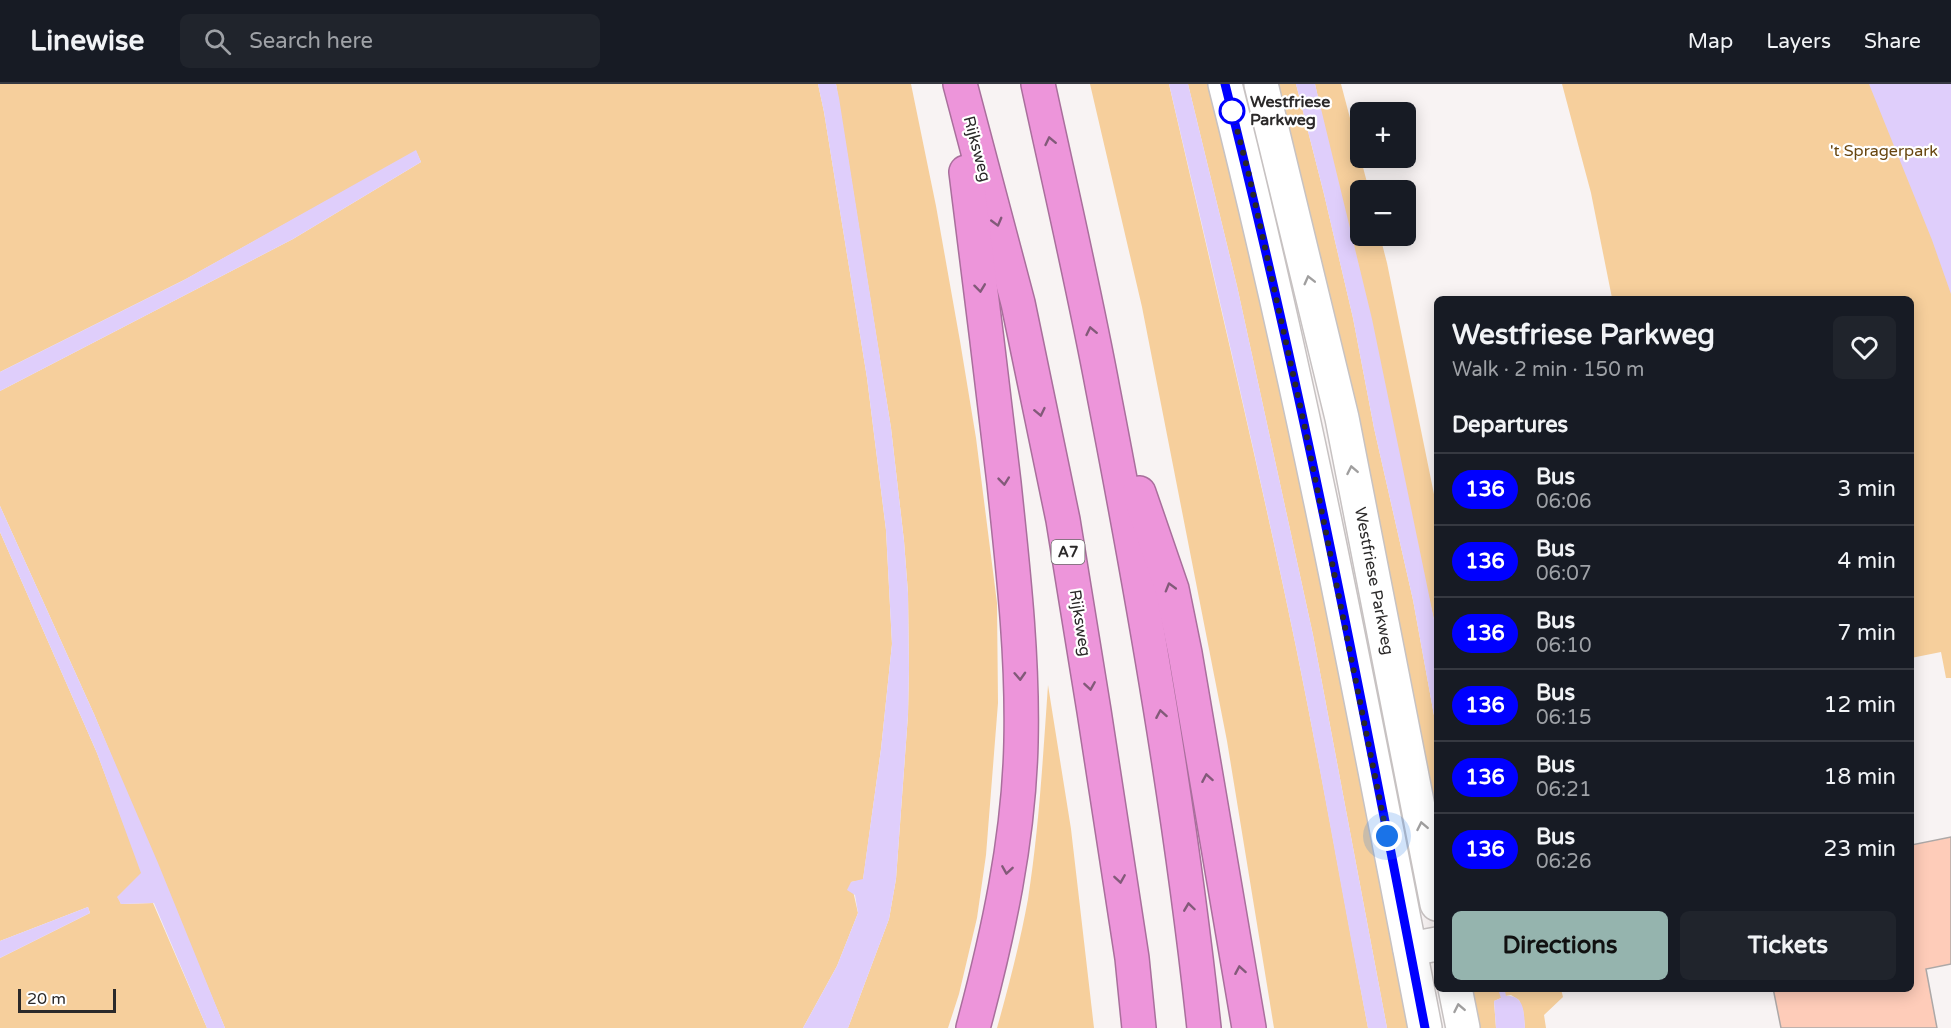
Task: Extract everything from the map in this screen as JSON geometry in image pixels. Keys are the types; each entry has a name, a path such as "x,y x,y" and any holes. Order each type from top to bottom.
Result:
{"highway":[{"path":"954,84 1003,472 1013,564 1021,681 1021,743 1014,827 997,936 973,1028"},
{"name":"Rijksweg","path":"960,84 1018,303 1063,520 1095,711 1132,958 1139,1028"},
{"path":"1038,84 1103,388 1162,724 1195,944 1204,1028"},
{"path":"1103,388 1172,589 1249,1028"}],"street":[{"path":"1225,84 1248,171 1423,946 1425,1028"},
{"name":"Westfriese Parkweg","path":"1261,84 1342,418 1434,889"},
{"path":"1456,992 1462,1028"}],"green space":[{"path":"0,84 818,84 867,378 886,530 892,644 881,749 863,880 851,882 858,913 837,966 803,1028 225,1028 94,714 0,506 0,391 293,239 421,162 416,151 186,279 0,372"},
{"path":"836,84 911,84 960,341 976,438 997,603 998,703 986,855 977,918 959,994 948,1028 848,1028 889,919 896,879 908,715 909,669 908,593 891,428"},
{"path":"1090,84 1169,84 1296,647 1368,1028 1274,1028 1227,741 1142,307"},
{"path":"1188,84 1215,84 1270,309 1416,1028 1387,1028 1313,635 1237,286"},
{"path":"1272,84 1296,84 1353,318 1374,428 1413,600 1434,716 1434,839"},
{"path":"1315,84 1341,84 1350,118 1350,168 1363,168 1366,180 1350,180 1350,242"},
{"name":"'t Spragerpark","path":"1562,84 1951,84 1951,678 1946,678 1941,652 1914,657 1914,296 1612,296 1591,193"},
{"path":"1351,246 1383,246 1434,494 1434,620"},
{"path":"0,532 97,753 142,873 118,897 121,904 153,903 207,1028 0,1028 0,958 90,913 88,907 0,941"},
{"path":"1048,685 1071,829 1094,1028 997,1028 1014,964 1032,873"},
{"path":"1472,992 1505,992 1501,998 1494,1001 1496,1028 1472,1028 1470,997"},
{"path":"1505,992 1562,992 1563,997 1544,1015 1546,1028 1525,1028 1523,1010 1519,1000 1511,995 1505,996"}],"shaded area":[{"path":"818,84 836,84 839,98 891,428 908,593 908,715 896,879 889,919 848,1028 803,1028 837,966 858,913 855,895 847,890 851,882 863,879 881,749 892,644 886,530 867,378"},
{"path":"1169,84 1188,84 1237,286 1313,635 1387,1028 1368,1028 1296,647"},
{"path":"1296,84 1315,84 1350,228 1350,246 1354,246 1372,319 1434,619 1434,716 1413,600 1374,428 1353,318"},
{"path":"1869,84 1951,84 1951,294 1932,240"},
{"path":"416,150 421,162 293,239 0,391 0,372 184,280"},
{"path":"0,506 94,714 225,1028 207,1028 154,903 121,904 117,897 141,873 97,753 0,532"},
{"path":"88,907 90,913 0,958 0,941"},
{"path":"1499,992 1505,992 1506,996 1517,998 1524,1011 1525,1028 1496,1028 1494,1001 1501,998"}],"building":[{"path":"1951,837 1951,964 1926,969 1937,1028 1781,1028 1774,992 1914,992 1914,844"}],"bus line":[{"name":"136","path":"1225,84 1248,171 1305,428 1425,1028"}],"place":[{"name":"Westfriese Parkweg","path":"1232,111"}],"route":[{"path":"1232,111 1248,171 1305,428 1387,836"}]}
